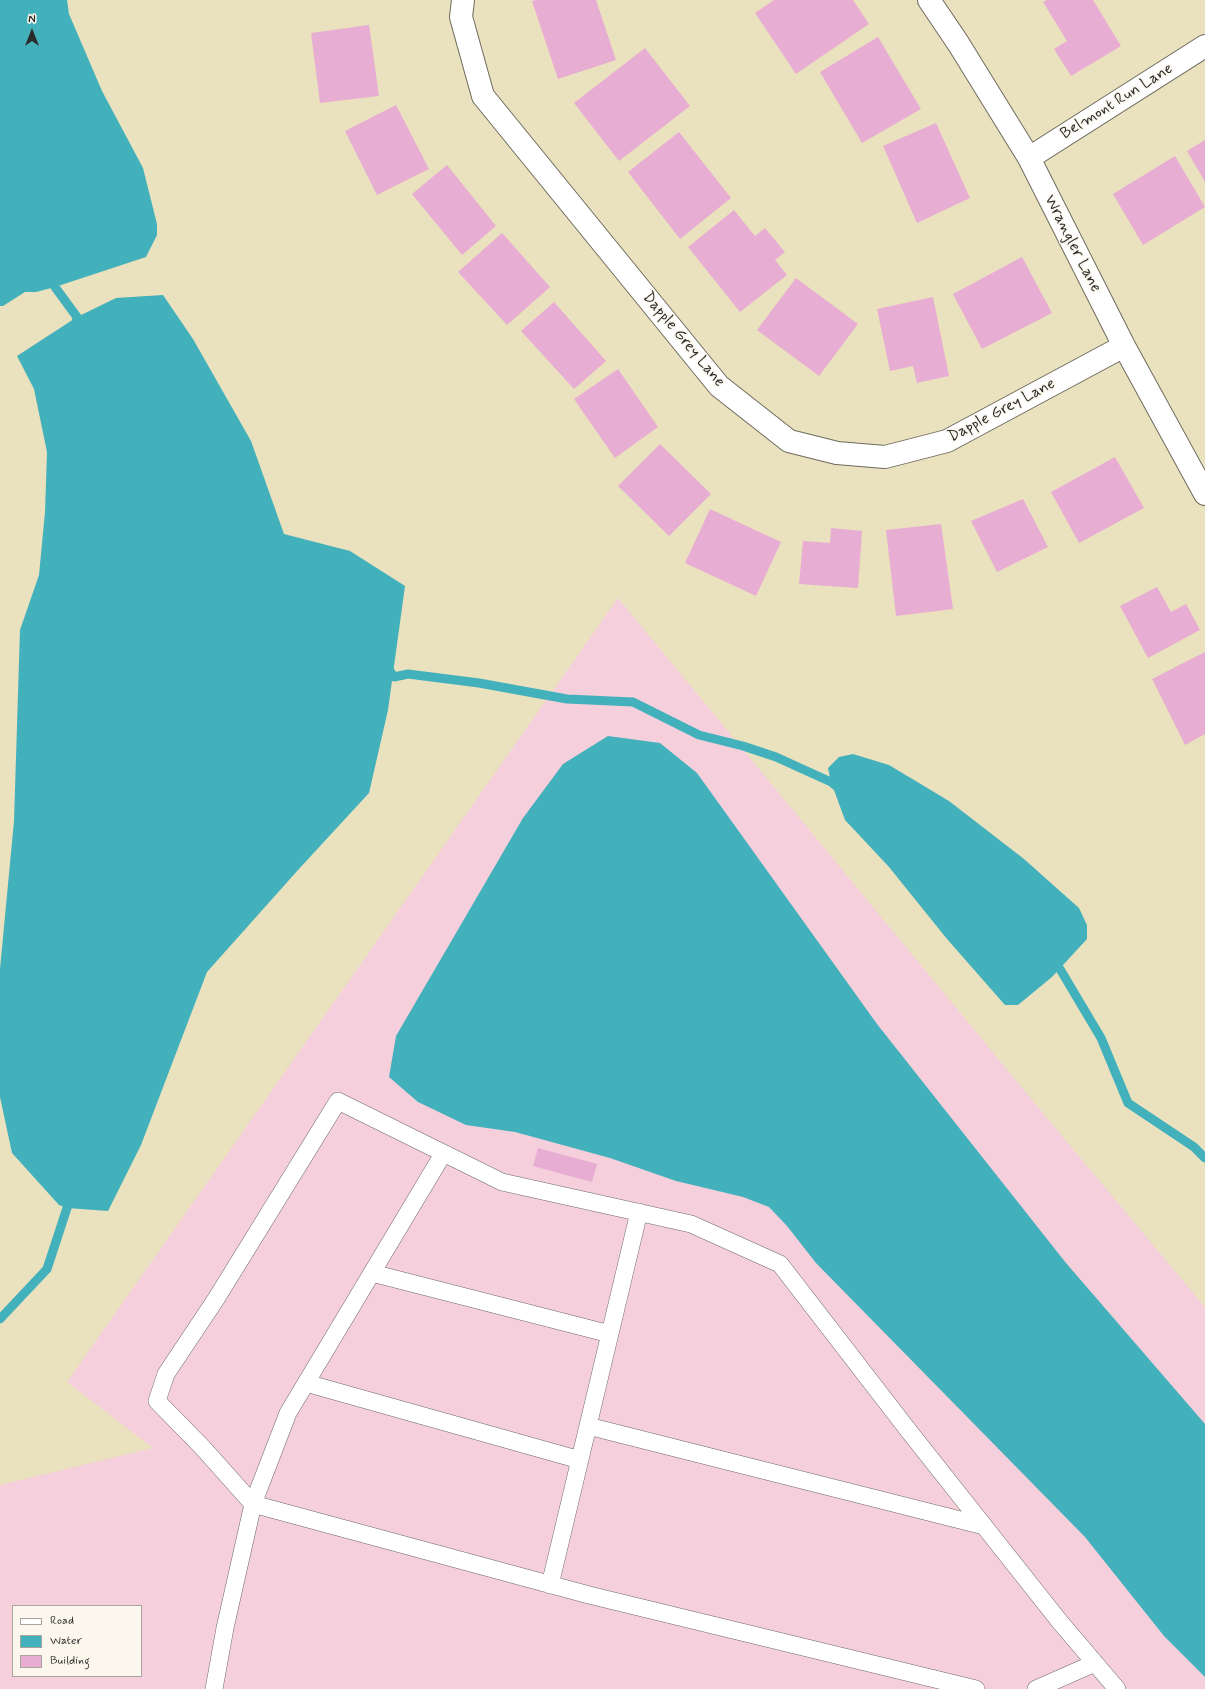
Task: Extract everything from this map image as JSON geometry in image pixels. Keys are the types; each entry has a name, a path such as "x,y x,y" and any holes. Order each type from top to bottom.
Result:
{"street":[{"name":"Dapple Grey Lane","path":"463,0 461,17 483,96 719,386 789,441 837,453 885,457 947,441 1124,346"},
{"name":"Wrangler Lane","path":"929,0 958,43 1029,158 1124,346 1205,494"},
{"name":"Belmont Run Lane","path":"1029,158 1205,46"}],"lane":[{"path":"976,1689 550,1585 253,1504 203,1448 157,1401 166,1374 216,1299 338,1101 502,1182 691,1224 780,1264 984,1526 1117,1689"},
{"path":"214,1689 225,1628 253,1504 288,1413 443,1154"},
{"path":"550,1585 639,1212"},
{"path":"372,1273 610,1334"},
{"path":"306,1383 580,1460"},
{"path":"588,1426 984,1526"},
{"path":"1036,1689 1095,1663"}],"shaded area":[{"path":"618,598 1205,1307 1205,1689 0,1689 0,1485 153,1448 67,1382"}],"water":[{"path":"0,0 67,0 69,14 102,91 143,168 157,224 157,235 146,257 55,287 36,292 25,292 3,306 0,306"},
{"path":"163,295 193,339 251,441 284,534 350,551 405,586 388,710 369,793 207,972 141,1145 108,1211 67,1208 59,1205 12,1153 0,1097 0,969 14,821 20,630 39,575 45,512 47,452 34,389 17,356 77,317 116,298"},
{"path":"608,736 660,743 697,773 877,1024 1066,1263 1205,1424 1205,1677 1164,1636 1085,1537 816,1263 787,1226 769,1207 743,1197 676,1181 610,1158 515,1132 466,1125 418,1102 389,1077 396,1036 523,818 563,764"},
{"path":"853,754 889,765 949,801 1024,859 1079,908 1087,925 1087,939 1052,977 1018,1005 1005,1005 947,939 889,867 845,820 831,782 828,768 839,757"}],"building":[{"path":"596,0 616,60 558,79 532,1"},
{"path":"774,0 853,0 869,24 796,74 755,13"},
{"path":"1047,0 1093,0 1121,46 1071,76 1054,49 1067,41 1043,2"},
{"path":"369,25 379,96 320,103 311,33"},
{"path":"878,37 921,109 862,143 820,72"},
{"path":"645,48 690,106 619,161 574,103"},
{"path":"396,105 429,169 377,195 345,131"},
{"path":"936,123 970,198 917,223 883,146"},
{"path":"679,132 731,198 680,239 628,172"},
{"path":"1205,140 1205,182 1187,151"},
{"path":"1175,156 1205,207 1143,245 1113,194"},
{"path":"447,165 496,226 462,255 412,194"},
{"path":"734,210 755,236 765,228 785,252 775,260 787,275 740,312 688,247"},
{"path":"502,233 550,287 507,325 458,272"},
{"path":"1022,257 1052,313 982,349 953,294"},
{"path":"796,278 858,324 819,376 757,330"},
{"path":"933,297 949,376 917,383 913,366 890,371 877,309"},
{"path":"554,302 606,361 574,389 521,331"},
{"path":"618,369 658,427 615,458 574,399"},
{"path":"660,444 711,494 669,536 618,486"},
{"path":"1115,457 1144,508 1079,543 1051,492"},
{"path":"1023,499 1048,547 997,572 971,521"},
{"path":"710,509 781,542 756,596 685,563"},
{"path":"941,524 953,609 896,616 886,530"},
{"path":"831,528 862,531 858,588 799,584 803,541 830,543"},
{"path":"1157,587 1171,612 1186,604 1200,630 1148,658 1120,606"},
{"path":"1205,652 1205,734 1185,745 1152,679"},
{"path":"538,1148 597,1164 592,1182 533,1166"}],"waterway":[{"path":"53,274 55,287 77,317 75,328"},
{"path":"388,668 394,677 408,674 479,683 567,699 633,702 699,735 743,746 776,757 831,782 840,789"},
{"path":"1051,962 1060,969 1101,1038 1128,1103 1194,1147 1205,1158"},
{"path":"0,1319 47,1269 72,1197"}]}
